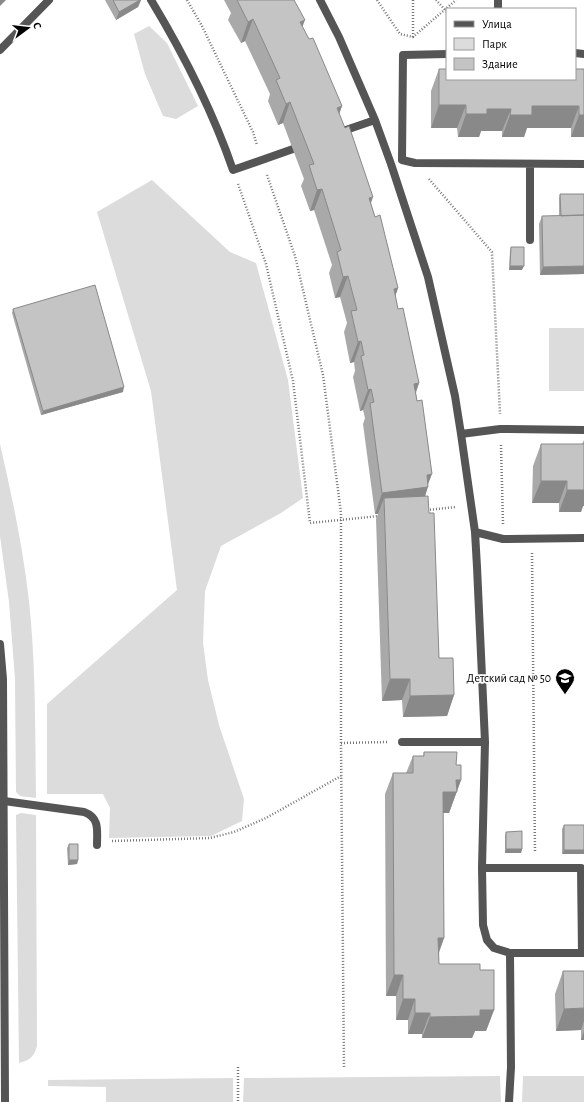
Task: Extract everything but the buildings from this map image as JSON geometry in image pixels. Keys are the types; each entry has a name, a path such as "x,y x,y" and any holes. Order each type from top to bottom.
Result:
{"street":[{"path":"0,50 49,0"},
{"path":"151,0 175,40 224,144 234,170 293,149"},
{"path":"320,0 339,37 375,120 391,164 428,277 455,396 475,532 485,742 482,868 482,925 487,940 494,948 510,953 583,953 581,868 482,868"},
{"path":"402,160 403,55 446,54"},
{"path":"332,135 375,120"},
{"path":"391,164 402,160 415,163 584,164"},
{"path":"530,164 530,240"},
{"path":"461,434 500,429 584,430"},
{"path":"475,532 503,539 584,538"},
{"path":"0,644 3,679 5,1102"},
{"path":"402,742 485,742"},
{"path":"4,801 84,812 92,815 96,822 97,843"},
{"path":"509,1102 511,1067 510,953"}],"path":[{"path":"187,0 202,26 253,132 295,256 323,375 341,520 341,776 344,1067"},
{"path":"376,0 400,34 413,37"},
{"path":"413,0 413,55"},
{"path":"413,37 446,11 436,0"},
{"path":"449,8 456,0"},
{"path":"415,163 492,252 500,429 503,539"},
{"path":"234,170 266,264 293,381 310,523 387,515"},
{"path":"425,511 471,506"},
{"path":"531,539 535,868"},
{"path":"341,743 402,742"},
{"path":"97,843 210,838 234,832 266,818 341,776"},
{"path":"238,1067 238,1102"}],"green space":[{"path":"149,26 167,43 198,106 176,119 163,116 145,74 134,34"},
{"path":"152,180 230,252 256,263 288,380 303,498 281,513 221,546 205,591 203,643 208,680 219,725 244,799 242,821 211,836 109,838 110,808 103,794 47,794 47,704 177,590 151,391 97,212"},
{"path":"549,328 584,328 584,391 549,391"},
{"path":"0,444 17,522 29,601 34,674 36,798 20,796 16,792 15,679 9,602 0,536"},
{"path":"21,813 36,815 37,1046 31,1058 19,1063 16,815"},
{"path":"500,1076 501,1102 243,1102 244,1078"},
{"path":"523,1076 584,1076 584,1102 522,1102"},
{"path":"233,1078 233,1102 106,1102 106,1087 48,1086 48,1080"}],"place":[{"name":"Детский сад № 50","path":"565,695"}]}
